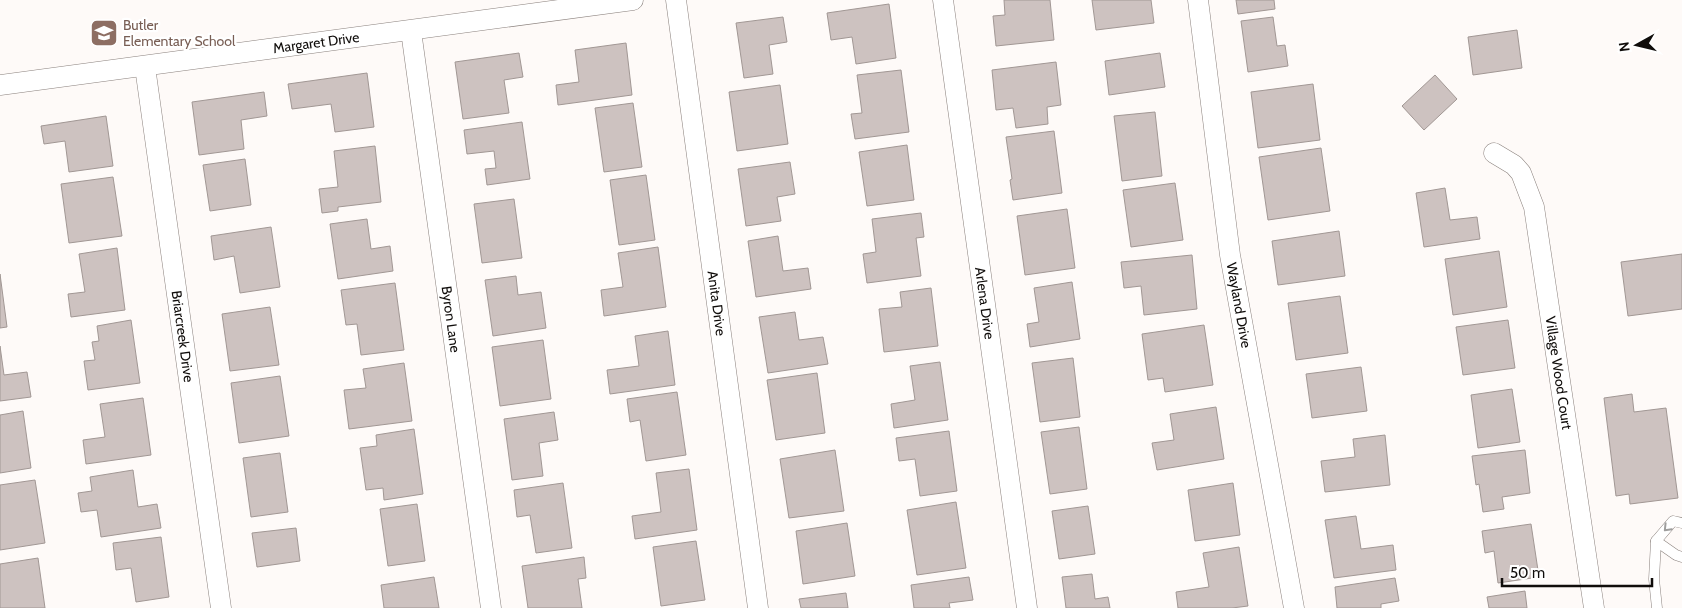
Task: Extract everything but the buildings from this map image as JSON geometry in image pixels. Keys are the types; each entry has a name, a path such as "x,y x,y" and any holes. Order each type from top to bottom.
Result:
{"street":[{"name":"Margaret Drive","path":"0,85 632,0"},
{"name":"Anita Drive","path":"676,0 758,608"},
{"name":"Arlena Drive","path":"943,0 1027,608"},
{"name":"Wayland Drive","path":"1198,0 1230,255 1294,608"},
{"name":"Byron Lane","path":"411,31 491,608"},
{"name":"Briarcreek Drive","path":"145,67 221,608"},
{"name":"Village Wood Court","path":"1494,153 1514,165 1521,173 1534,207 1594,608"}],"lane":[{"path":"1657,608 1654,580 1656,541 1673,521 1682,523"},
{"path":"1656,541 1682,557"}],"place":[{"name":"Butler Elementary School","path":"104,33"}]}
